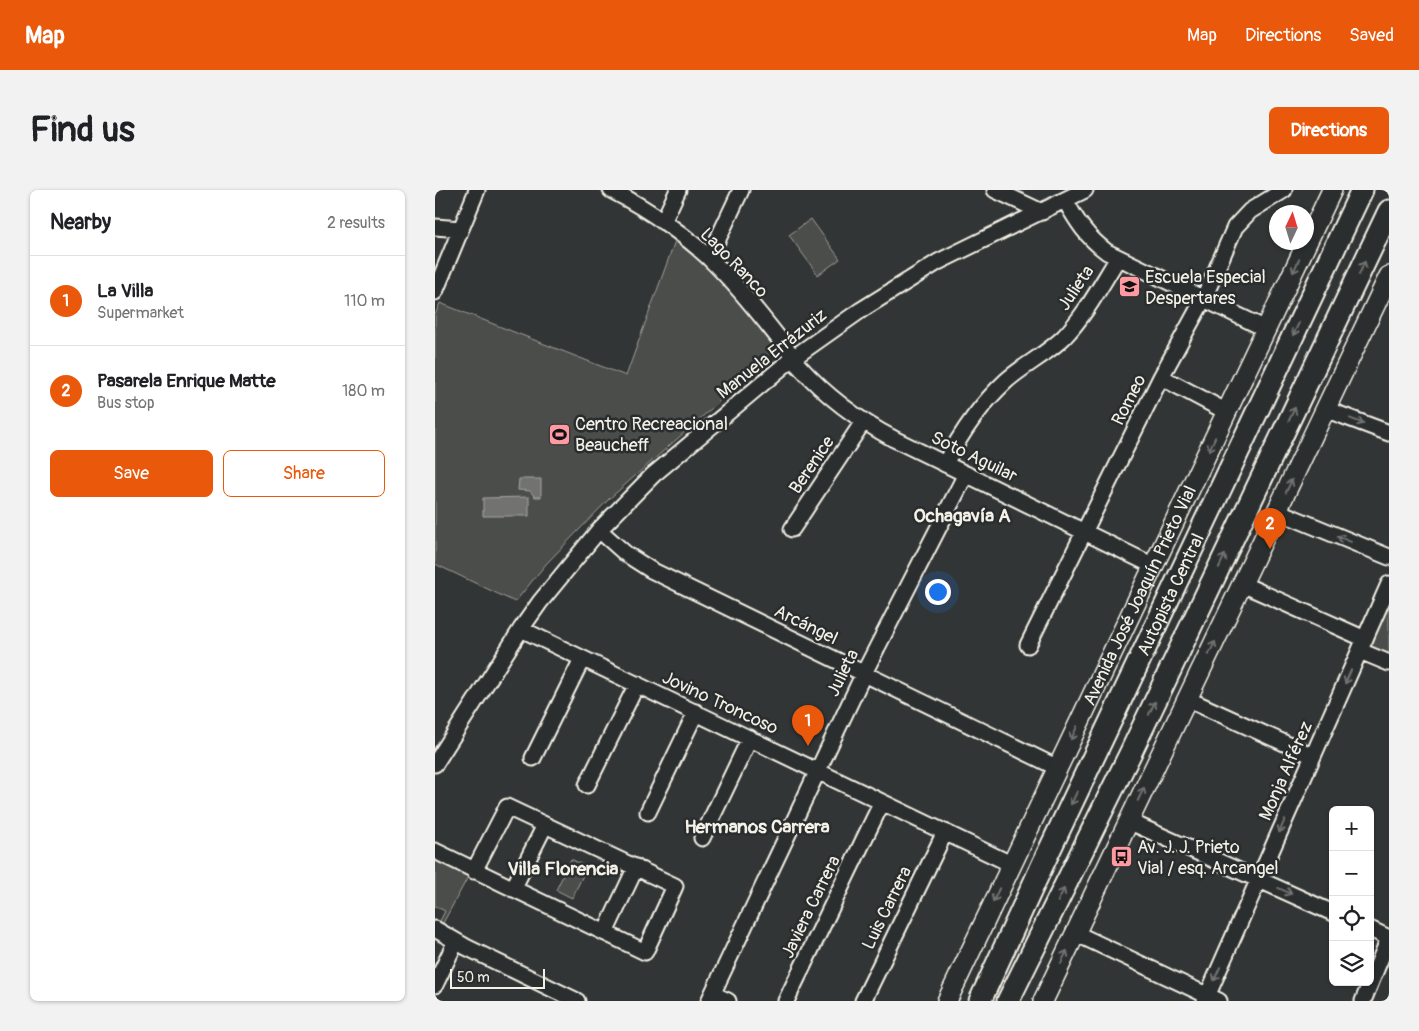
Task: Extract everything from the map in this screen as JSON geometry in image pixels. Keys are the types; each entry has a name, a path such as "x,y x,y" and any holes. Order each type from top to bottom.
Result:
{"highway":[{"name":"Autopista Central","path":"980,1001 1362,190"},
{"name":"Autopista Central","path":"1008,1001 1136,743 1389,211"},
{"path":"969,1001 1006,944"}],"main road":[{"name":"Avenida José Joaquín Prieto Vial","path":"947,1001 1332,190"},
{"path":"1043,1001 1325,409 1384,298 1389,276"}],"street":[{"path":"435,292 477,190"},
{"path":"663,222 678,190"},
{"path":"709,258 741,190"},
{"path":"995,190 1042,212"},
{"name":"Manuela Errázuriz","path":"435,764 521,629 560,576 599,530 653,475 793,358 861,310 938,262 1085,190"},
{"name":"Romeo","path":"1028,645 1161,376 1203,300 1235,227 1250,211 1284,190"},
{"name":"Lago Ranco","path":"614,191 663,222 709,258 733,284 793,358"},
{"path":"1065,200 1080,227 1098,245 1118,258 1266,329"},
{"path":"435,227 461,229"},
{"name":"Julieta","path":"945,464 963,432 980,409 1021,369 1063,338 1084,313 1118,258"},
{"name":"Soto Aguilar","path":"793,358 830,396 863,422 1154,566"},
{"path":"1161,376 1227,412"},
{"path":"1325,409 1389,433"},
{"name":"Berenice","path":"792,529 863,422"},
{"name":"Julieta","path":"711,997 863,674 966,474"},
{"path":"1277,511 1389,557"},
{"name":"Arcángel","path":"599,530 626,554 651,570 1058,768"},
{"path":"1242,584 1362,645 1389,663"},
{"name":"Monja Alférez","path":"1211,999 1259,880 1389,584"},
{"name":"Jovino Troncoso","path":"521,629 1011,864"},
{"path":"533,758 582,659"},
{"path":"587,785 637,684"},
{"path":"1187,700 1313,756"},
{"path":"647,812 696,712"},
{"path":"701,838 750,738"},
{"name":"Javiera Carrera","path":"786,1001 882,802"},
{"path":"435,840 513,889 645,952 675,886 507,807 477,866"},
{"path":"1128,822 1329,911"},
{"path":"513,889 545,825"},
{"name":"Luis Carrera","path":"863,1001 945,832"},
{"path":"435,851 477,866"},
{"path":"605,933 636,867"},
{"path":"435,929 556,996 577,1001"},
{"path":"1363,1001 1389,938 1374,931"},
{"path":"1075,933 1211,999"},
{"path":"435,985 456,941"},
{"path":"711,997 728,1001"}],"shaded area":[{"path":"811,219 840,259 818,275 789,235"},
{"name":"Centro Recreacional Beaucheff","path":"676,238 708,262 777,346 712,408 609,499 546,564 515,602 435,564 435,315 440,303 626,376"},
{"path":"519,479 541,479 541,497 535,497 530,491 518,490"},
{"path":"529,497 529,516 483,516 483,498"},
{"path":"1389,589 1389,660 1363,648"},
{"path":"435,857 469,875 442,925 439,923 445,911 435,906"},
{"path":"571,859 587,867 572,898 556,890"}],"place":[{"name":"Escuela Especial Despertares","path":"1129,287"},
{"name":"Centro Recreacional Beaucheff","path":"559,434"},
{"name":"Pasarela Enrique Matte","path":"1270,549"},
{"name":"La Villa","path":"808,746"},
{"name":"Av. J. J. Prieto Vial / esq. Arcangel","path":"1121,857"}],"district":[{"name":"Ochagavía A","path":"962,516"},
{"name":"Hermanos Carrera","path":"757,827"},
{"name":"Villa Florencia","path":"563,869"}]}
